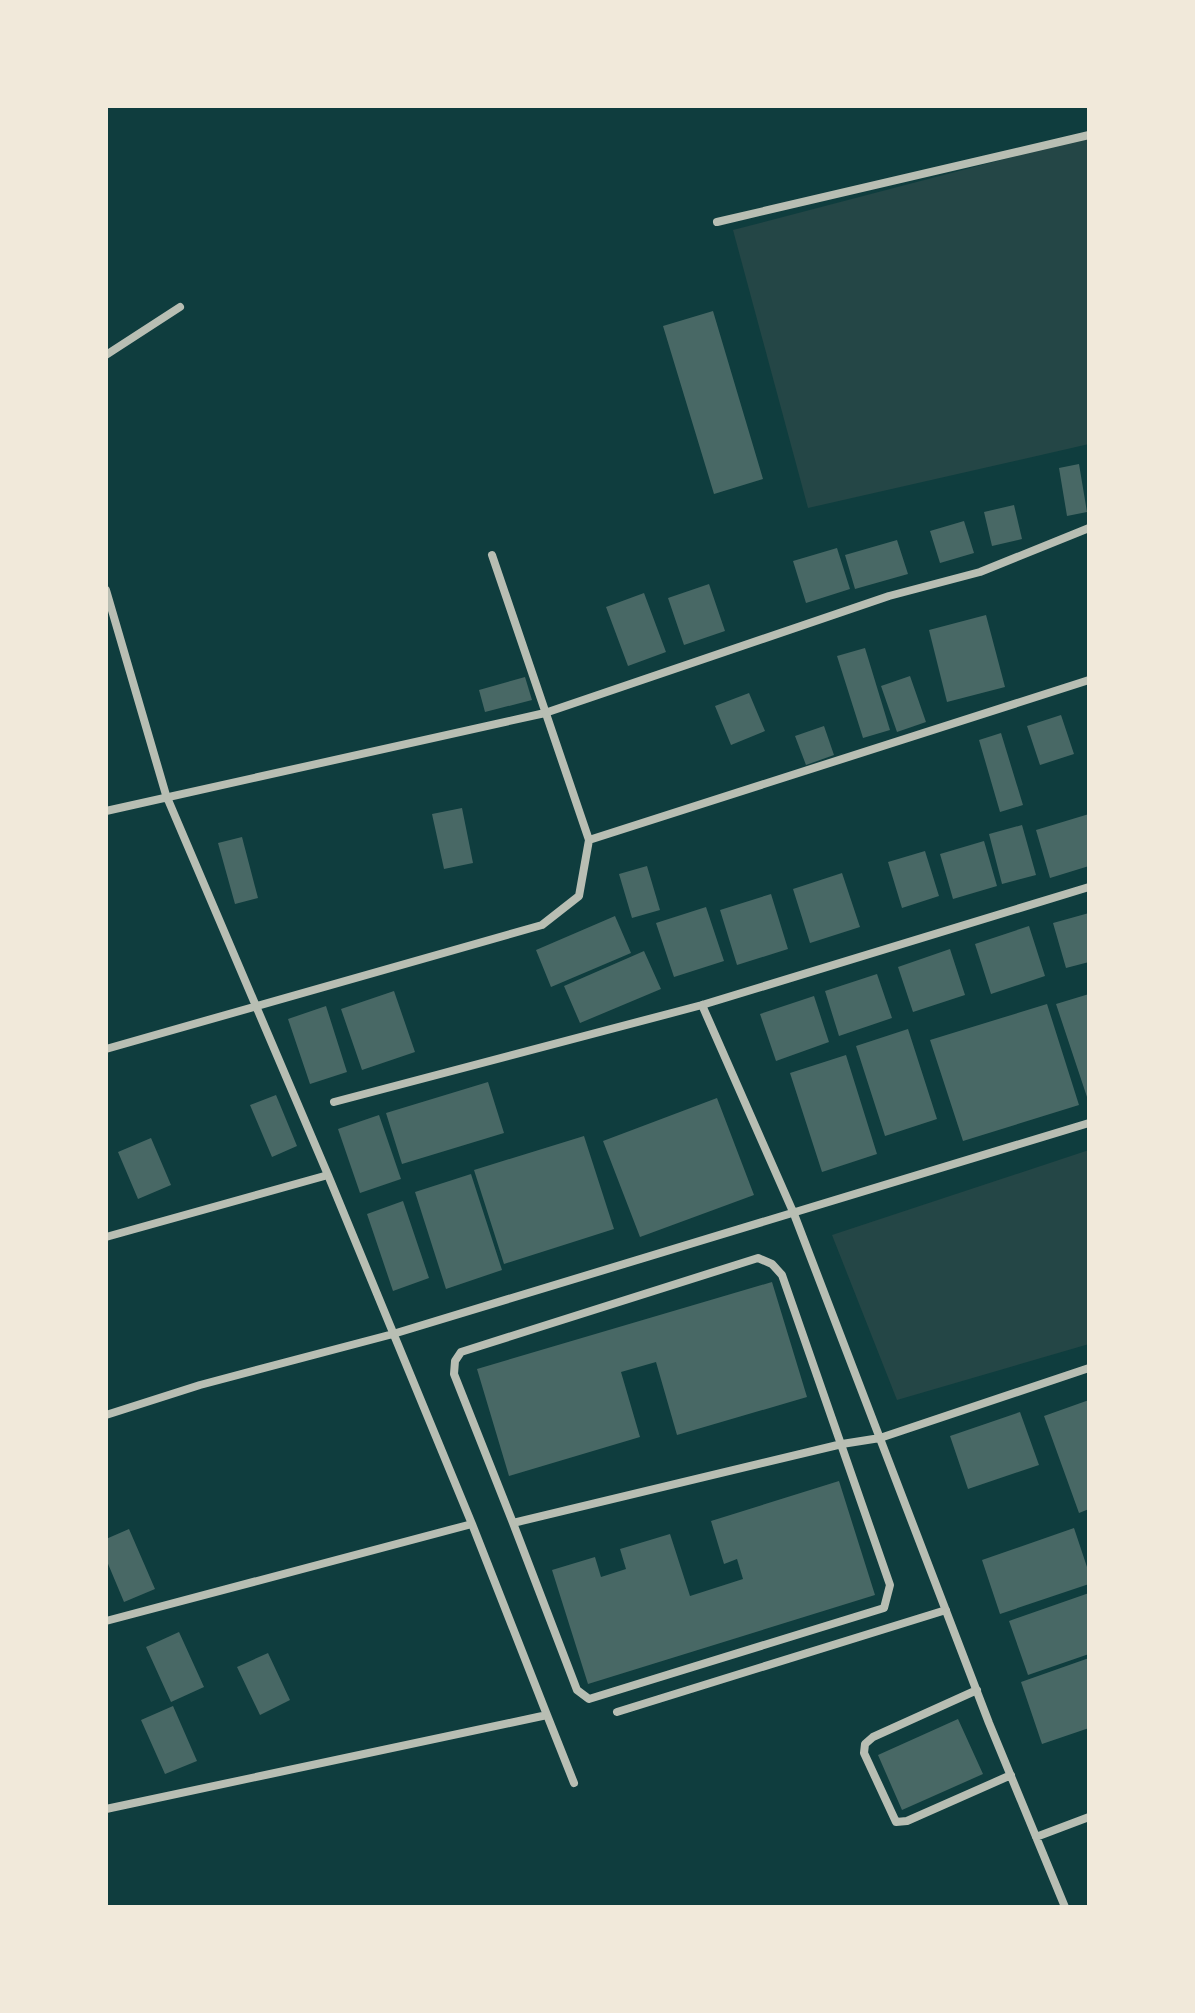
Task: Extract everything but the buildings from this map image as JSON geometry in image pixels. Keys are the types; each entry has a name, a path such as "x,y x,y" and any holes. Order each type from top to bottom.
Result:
{"street":[{"path":"717,222 1089,135"},
{"path":"106,355 180,307"},
{"path":"106,811 166,795 545,713 889,596 980,572 1089,528"},
{"path":"106,1049 542,925 579,896 589,840 492,555"},
{"path":"106,590 166,795 328,1175 472,1524 574,1783"},
{"path":"589,840 1089,680"},
{"path":"334,1102 702,1005 1089,887"},
{"path":"702,1005 794,1214 977,1690 1065,1907"},
{"path":"106,1415 200,1385 393,1334 1089,1123"},
{"path":"106,1237 328,1175"},
{"path":"758,1258 772,1264 782,1275 890,1585 884,1608 589,1699 577,1690 513,1523 454,1374 455,1361 461,1352 758,1258"},
{"path":"513,1523 842,1444 880,1438 1089,1368"},
{"path":"106,1621 472,1524"},
{"path":"617,1712 946,1610"},
{"path":"977,1690 873,1737 865,1744 864,1753 896,1822 1011,1775"},
{"path":"106,1809 547,1715"},
{"path":"1036,1837 1089,1817"}],"shaded area":[{"path":"1089,137 1089,444 808,508 733,230"},
{"path":"1089,1150 1089,1344 897,1400 832,1235"}]}
